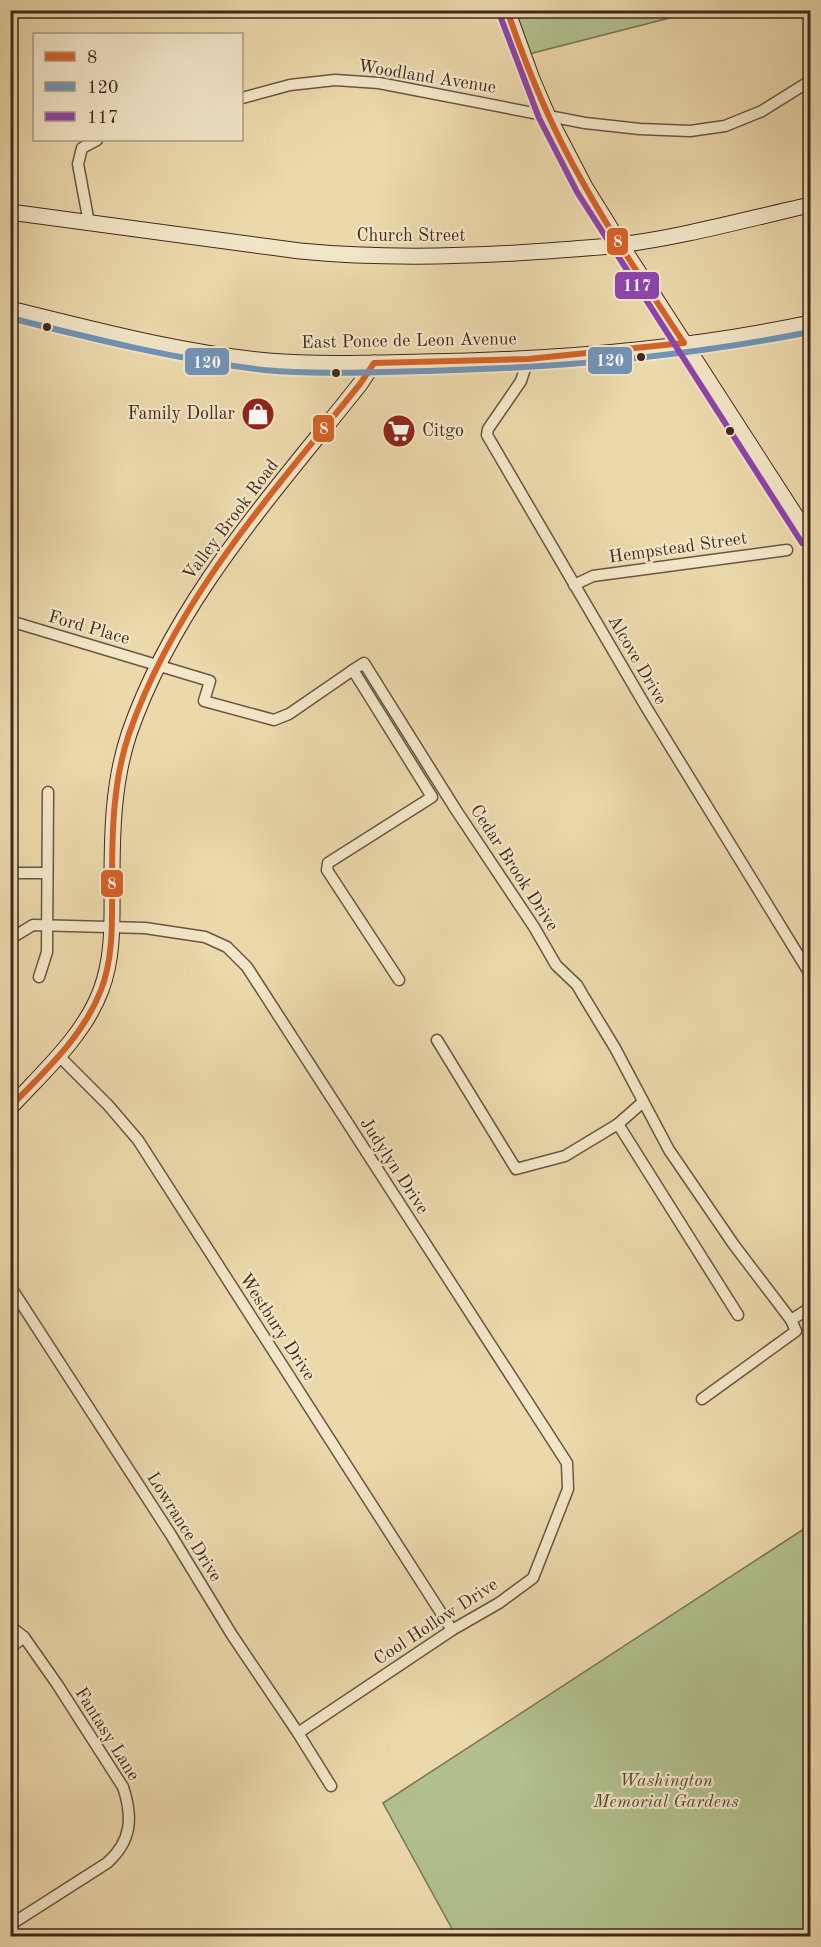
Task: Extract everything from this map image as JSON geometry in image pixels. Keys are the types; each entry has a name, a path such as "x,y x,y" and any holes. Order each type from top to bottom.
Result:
{"main road":[{"path":"507,10 547,114 580,178 810,538"},
{"name":"Church Street","path":"10,212 300,251 385,257 505,254 621,245 810,205"},
{"name":"East Ponce de Leon Avenue","path":"10,309 136,339 218,355 301,363 528,358 684,344 810,322"},
{"name":"Valley Brook Road","path":"10,1108 86,1021 101,989 112,928 115,787 129,734 158,665 210,575 374,363"}],"street":[{"name":"Woodland Avenue","path":"243,98 290,85 335,80 379,83 585,123 640,129 690,131 724,126 753,115 810,81"},
{"path":"89,223 78,164 82,148 95,141"},
{"name":"Alcove Drive","path":"528,358 521,381 488,429 487,435 701,799 810,973"},
{"name":"Hempstead Street","path":"574,585 593,576 788,550"},
{"name":"Ford Place","path":"10,621 158,665"},
{"name":"Cedar Brook Drive","path":"353,669 364,663 444,791 507,884 556,965 577,985 615,1048 669,1150 734,1245 791,1320"},
{"path":"158,665 210,681 204,701 274,720 289,714 353,669 432,797"},
{"path":"399,980 327,870 327,863 444,791"},
{"path":"39,977 47,952 48,792"},
{"path":"10,873 46,873"},
{"path":"10,939 33,925 46,925"},
{"name":"Judylyn Drive","path":"46,925 145,928 205,937 227,947 247,967 567,1463 568,1489 559,1511"},
{"path":"437,1040 516,1169 565,1156 618,1124 643,1102"},
{"name":"Westbury Drive","path":"58,1055 108,1105 138,1140 452,1630"},
{"path":"618,1124 738,1315"},
{"name":"Lowrance Drive","path":"10,1286 331,1786"},
{"path":"702,1399 796,1331 791,1320 810,1308"},
{"name":"Cool Hollow Drive","path":"298,1733 452,1630 499,1603 533,1578 559,1511"},
{"name":"Fantasy Lane","path":"10,1626 24,1637 57,1684 123,1787 128,1803 129,1820 126,1839 119,1852 107,1863 10,1925"},
{"path":"10,1648 24,1637"}],"green space":[{"path":"511,10 697,11 525,55"},
{"name":"Washington Memorial Gardens","path":"810,1525 810,1936 456,1936 383,1803"}],"transit line":[{"name":"8","path":"10,1107 62,1053 84,1023 101,990 108,964 111,937 112,845 117,789 129,734 149,685 172,638 229,549 360,384 374,363 528,359 684,343 619,243 571,161 540,97 507,10"},
{"name":"117","path":"499,13 539,118 577,192 802,543"},
{"name":"120","path":"10,318 200,361 284,372 325,373 475,369 620,360 763,341 810,332"}],"place":[{"name":"Family Dollar","path":"258,414"},
{"name":"Citgo","path":"399,431"}]}
